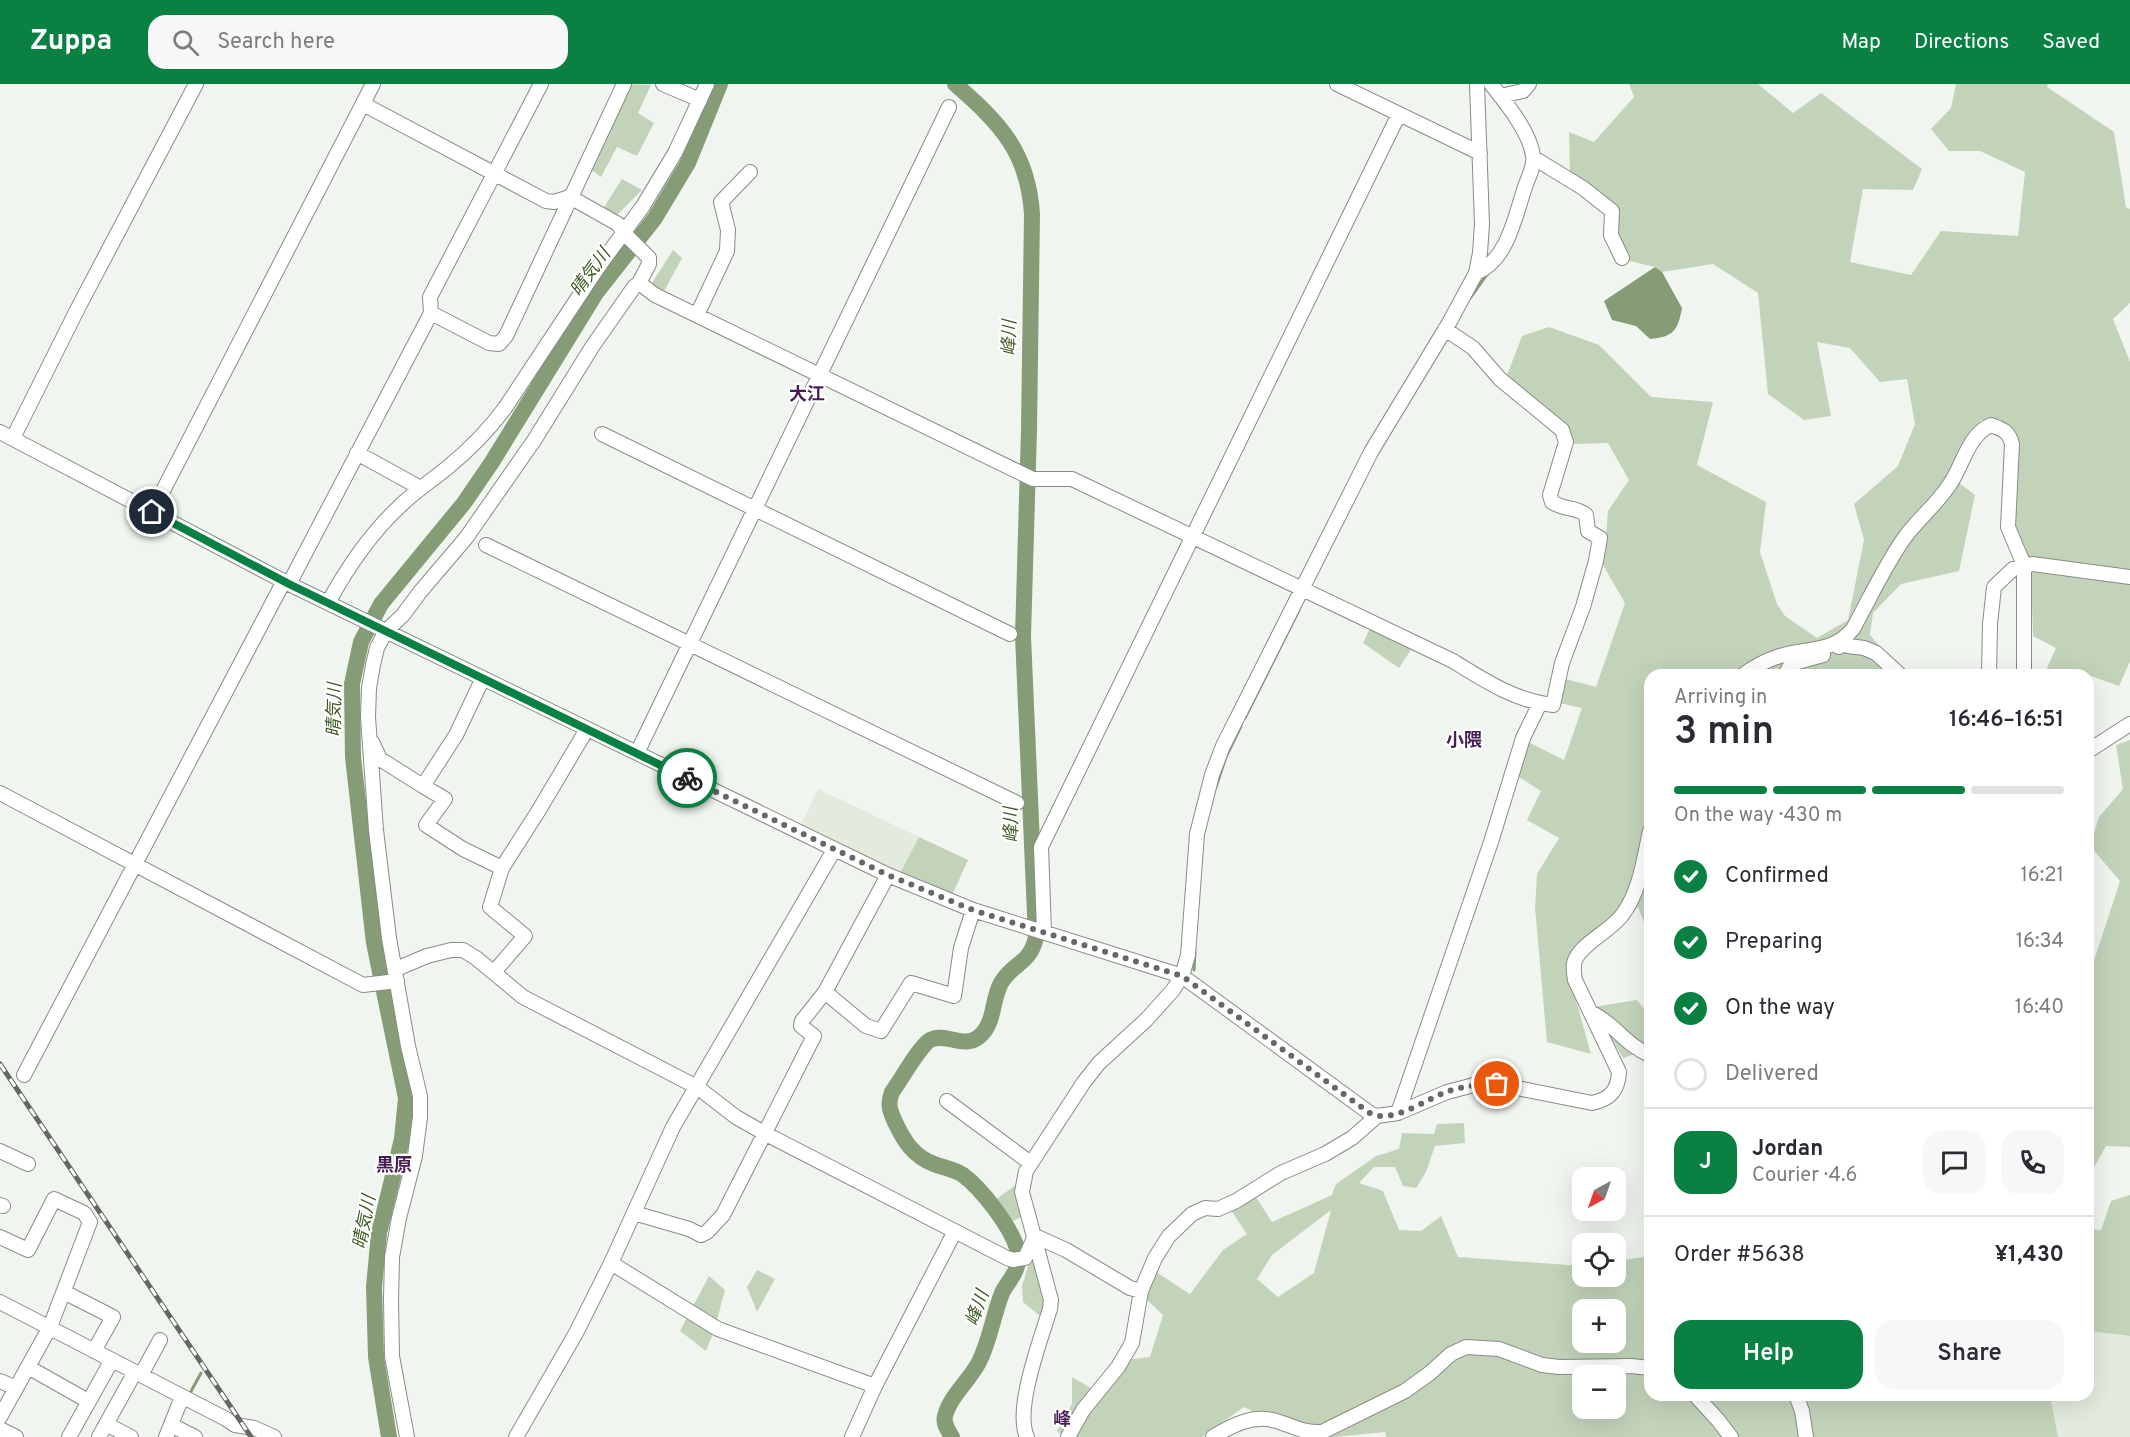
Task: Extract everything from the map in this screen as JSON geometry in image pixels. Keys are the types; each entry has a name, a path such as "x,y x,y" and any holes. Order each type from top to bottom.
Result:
{"street":[{"path":"196,84 78,308 6,435 328,603 888,875 973,910 1182,976 1371,1114 1377,1116 1398,1113 1447,1092 1474,1085 1497,1084 1592,1103 1603,1101 1616,1090 1619,1072 1575,980 1573,970 1576,958 1615,924 1624,913 1632,899 1644,854"},
{"path":"152,512 373,84"},
{"path":"24,1075 431,313 430,297 541,84"},
{"path":"431,313 489,343 499,344 506,336 624,84"},
{"path":"663,84 700,100"},
{"path":"328,603 361,550 385,522 488,430 536,363 599,266 626,234 675,153 707,84"},
{"path":"1338,84 1480,153"},
{"path":"1026,1437 1022,1420 1028,1382 1050,1309 1049,1290 1022,1192 1029,1162 1099,1063 1147,1019 1173,990 1182,976 1188,955 1197,834 1212,775 1223,746 1371,452 1476,273 1482,224 1477,84"},
{"path":"1476,273 1483,270 1509,236 1534,158 1529,140 1491,84"},
{"path":"1500,96 1523,91 1529,84"},
{"path":"363,104 546,201 554,202 570,197 618,224 649,258 649,264 639,284 592,347 535,439 465,538 403,615 386,631 377,648 373,665 369,688 369,737 376,830 395,978 420,1096 415,1156 399,1218 392,1257 392,1356 408,1437"},
{"path":"637,753 949,107"},
{"path":"1044,932 1041,847 1399,114"},
{"path":"1534,158 1583,188 1612,212 1611,235 1622,258"},
{"path":"697,315 727,251 728,230 721,202 750,172"},
{"path":"639,284 655,295 1033,479 1072,479 1453,662 1499,690 1553,705 1562,663 1583,607 1600,538 1588,531 1586,515 1580,510 1561,508 1552,502 1550,495 1566,442 1562,430 1500,379 1473,348 1445,329"},
{"path":"1788,669 1791,664 1837,651 1853,629 1904,538 1941,498 1976,435 1990,425 2003,429 2010,436 2012,444 2008,527 2024,565 2024,669"},
{"path":"602,434 1011,634"},
{"path":"357,453 420,489"},
{"path":"486,545 1017,803"},
{"path":"1989,669 1994,587 2013,569 2032,564 2130,577"},
{"path":"1752,669 1779,656 1829,646 1844,639"},
{"path":"1844,639 1848,646 1864,648 1876,653 1893,669"},
{"path":"423,786 456,735 483,678"},
{"path":"1398,1113 1491,842 1523,738 1540,703"},
{"path":"2094,748 2130,724"},
{"path":"494,972 525,936 490,907 502,868 587,729"},
{"path":"369,737 380,759 445,799 426,825 464,849 502,868"},
{"path":"0,793 363,985 367,986 395,978 427,956 451,950 463,950 523,997 697,1087 735,1117 764,1133 955,1231 1019,1259 1035,1236"},
{"path":"516,1437 576,1333 673,1128 834,850"},
{"path":"634,1213 689,1229 701,1235 707,1232 723,1215 814,1036 801,1026 802,1021 825,992 888,875"},
{"path":"825,992 867,1026 881,1031 910,983 954,996 961,948 973,910"},
{"path":"1590,1012 1602,1017 1637,1050 1644,1053"},
{"path":"947,1101 1029,1162"},
{"path":"1068,1437 1083,1410 1118,1367 1132,1343 1141,1291 1146,1276 1161,1247 1182,1223 1192,1214 1205,1208 1218,1209 1236,1201 1281,1173 1325,1154 1353,1138 1377,1116"},
{"path":"0,1150 28,1164"},
{"path":"0,1237 28,1250 54,1199 84,1213 90,1222 50,1327 0,1417"},
{"path":"852,1437 875,1386 955,1231"},
{"path":"1035,1236 1066,1250 1141,1291"},
{"path":"611,1263 718,1329 875,1386"},
{"path":"64,1292 113,1317 94,1351"},
{"path":"1,1306 50,1327 226,1419 238,1431 255,1428 274,1437"},
{"path":"99,1437 160,1340"},
{"path":"1213,1437 1244,1421 1256,1418 1277,1421 1309,1433 1322,1432 1405,1391 1451,1354 1466,1347 1499,1349 1542,1365 1559,1367 1644,1367"},
{"path":"69,1437 112,1360"},
{"path":"28,1367 88,1401"},
{"path":"0,1381 16,1388"},
{"path":"182,1397 169,1431 195,1437"},
{"path":"1701,1401 1731,1437"},
{"path":"1798,1401 1806,1437"},
{"path":"106,1424 131,1437"},
{"path":"0,1429 16,1437"}],"shaded area":[{"path":"618,84 651,85 638,113 654,123 637,156 617,147 601,177 582,163"},
{"path":"1629,84 1758,84 1793,113 1821,93 1922,169 1913,190 1863,189 1850,262 1911,275 1941,231 2018,236 2025,172 1980,151 1949,151 1931,129 1951,108 1956,84 2048,84 2047,87 2114,132 2126,207 2130,209 2130,303 2113,319 2130,362 2130,661 2119,686 2094,677 2094,669 2047,669 2056,648 2033,636 2031,568 2013,529 2017,438 2002,422 1981,420 1951,477 1975,495 1959,571 1901,584 1873,613 1870,635 1891,659 1883,669 1644,669 1644,922 1638,907 1566,964 1591,1054 1547,1042 1535,908 1537,874 1559,838 1527,820 1541,791 1514,774 1526,741 1564,760 1582,708 1559,703 1562,678 1596,687 1625,603 1600,560 1606,538 1608,511 1629,480 1608,443 1575,444 1548,414 1506,378 1522,336 1549,327 1599,345 1651,397 1713,402 1697,465 1766,502 1760,552 1777,604 1785,616 1817,638 1848,620 1864,540 1854,504 1898,466 1915,424 1907,379 1880,382 1850,348 1817,342 1831,416 1804,420 1768,394 1758,293 1713,264 1662,272 1655,267 1617,258 1611,206 1570,174 1569,132 1594,142 1634,97"},
{"path":"622,179 642,190 616,216 603,209"},
{"path":"673,250 682,258 662,295 650,286"},
{"path":"1655,267 1662,272 1682,308 1679,322 1670,334 1650,339 1636,326 1612,320 1604,301"},
{"path":"1373,622 1416,642 1399,668 1363,643"},
{"path":"2130,740 2130,1147 2106,1146 2094,1167 2094,961 2120,881 2094,851 2094,833 2099,817 2123,789 2116,745"},
{"path":"818,789 919,837 899,875 800,827"},
{"path":"919,837 968,860 952,895 899,875"},
{"path":"1637,1000 1644,1009 1644,1062 1635,1054 1623,1058 1593,1007"},
{"path":"1464,1123 1465,1143 1435,1146 1426,1172 1416,1188 1403,1186 1395,1167 1374,1167 1359,1183 1383,1191 1399,1230 1421,1231 1441,1216 1458,1257 1572,1265 1572,1287 1626,1287 1626,1260 1644,1257 1644,1401 2051,1401 2058,1437 1386,1437 1385,1432 1335,1437 1305,1437 1244,1407 1202,1437 1064,1437 1057,1431 1072,1404 1072,1377 1098,1392 1126,1360 1150,1357 1163,1315 1145,1298 1153,1270 1190,1294 1223,1250 1247,1234 1230,1209 1254,1194 1272,1222 1332,1195 1336,1184 1376,1156 1399,1149 1402,1133 1434,1134 1437,1124","holes":["1331,1210 1314,1273 1278,1297 1257,1279 1272,1255"]},
{"path":"1016,1185 1021,1217 1008,1224 995,1200"},
{"path":"2130,1195 2130,1336 2094,1332 2094,1229 2101,1230 2111,1201"},
{"path":"1033,1250 1045,1296 1041,1317 1023,1302 1022,1286"},
{"path":"757,1270 775,1279 757,1312 747,1287"},
{"path":"709,1276 725,1290 706,1351 680,1331"},
{"path":"2094,1332 2130,1336 2130,1437 2058,1437 2051,1401 2094,1401"}],"waterway":[{"name":"晴気川","path":"389,1437 376,1357 374,1287 379,1233 402,1139 406,1098 374,943 353,757 352,684 361,642 381,604 464,503 492,462 596,293 655,218 688,163 720,84"},
{"name":"峰川","path":"952,1437 946,1427 945,1416 983,1354 1002,1293 1016,1270 1018,1252 1002,1219 987,1198 970,1181 956,1171 927,1161 910,1147 893,1118 890,1100 892,1092 910,1064 930,1040 942,1038 969,1041 982,1034 989,1022 1001,983 1030,953 1036,937 1023,636 1032,214 1025,173 1009,140 985,112 955,84"},
{"path":"1471,297 1488,273"},
{"path":"1245,718 1299,610"},
{"path":"1216,787 1226,757 1241,726"},
{"path":"1194,970 1195,951"},
{"path":"189,1395 201,1373"}],"railway":[{"path":"0,1064 251,1437"}],"way so far":[{"path":"687,778 888,875 973,910 1170,970 1182,976 1371,1114 1377,1116 1398,1113 1447,1092 1474,1085 1497,1084"}],"district":[{"name":"大江","path":"807,394"},
{"name":"小隈","path":"1464,740"},
{"name":"黒原","path":"394,1165"},
{"name":"峰","path":"1062,1419"}],"route":[{"path":"152,512 289,584 687,778"}]}
